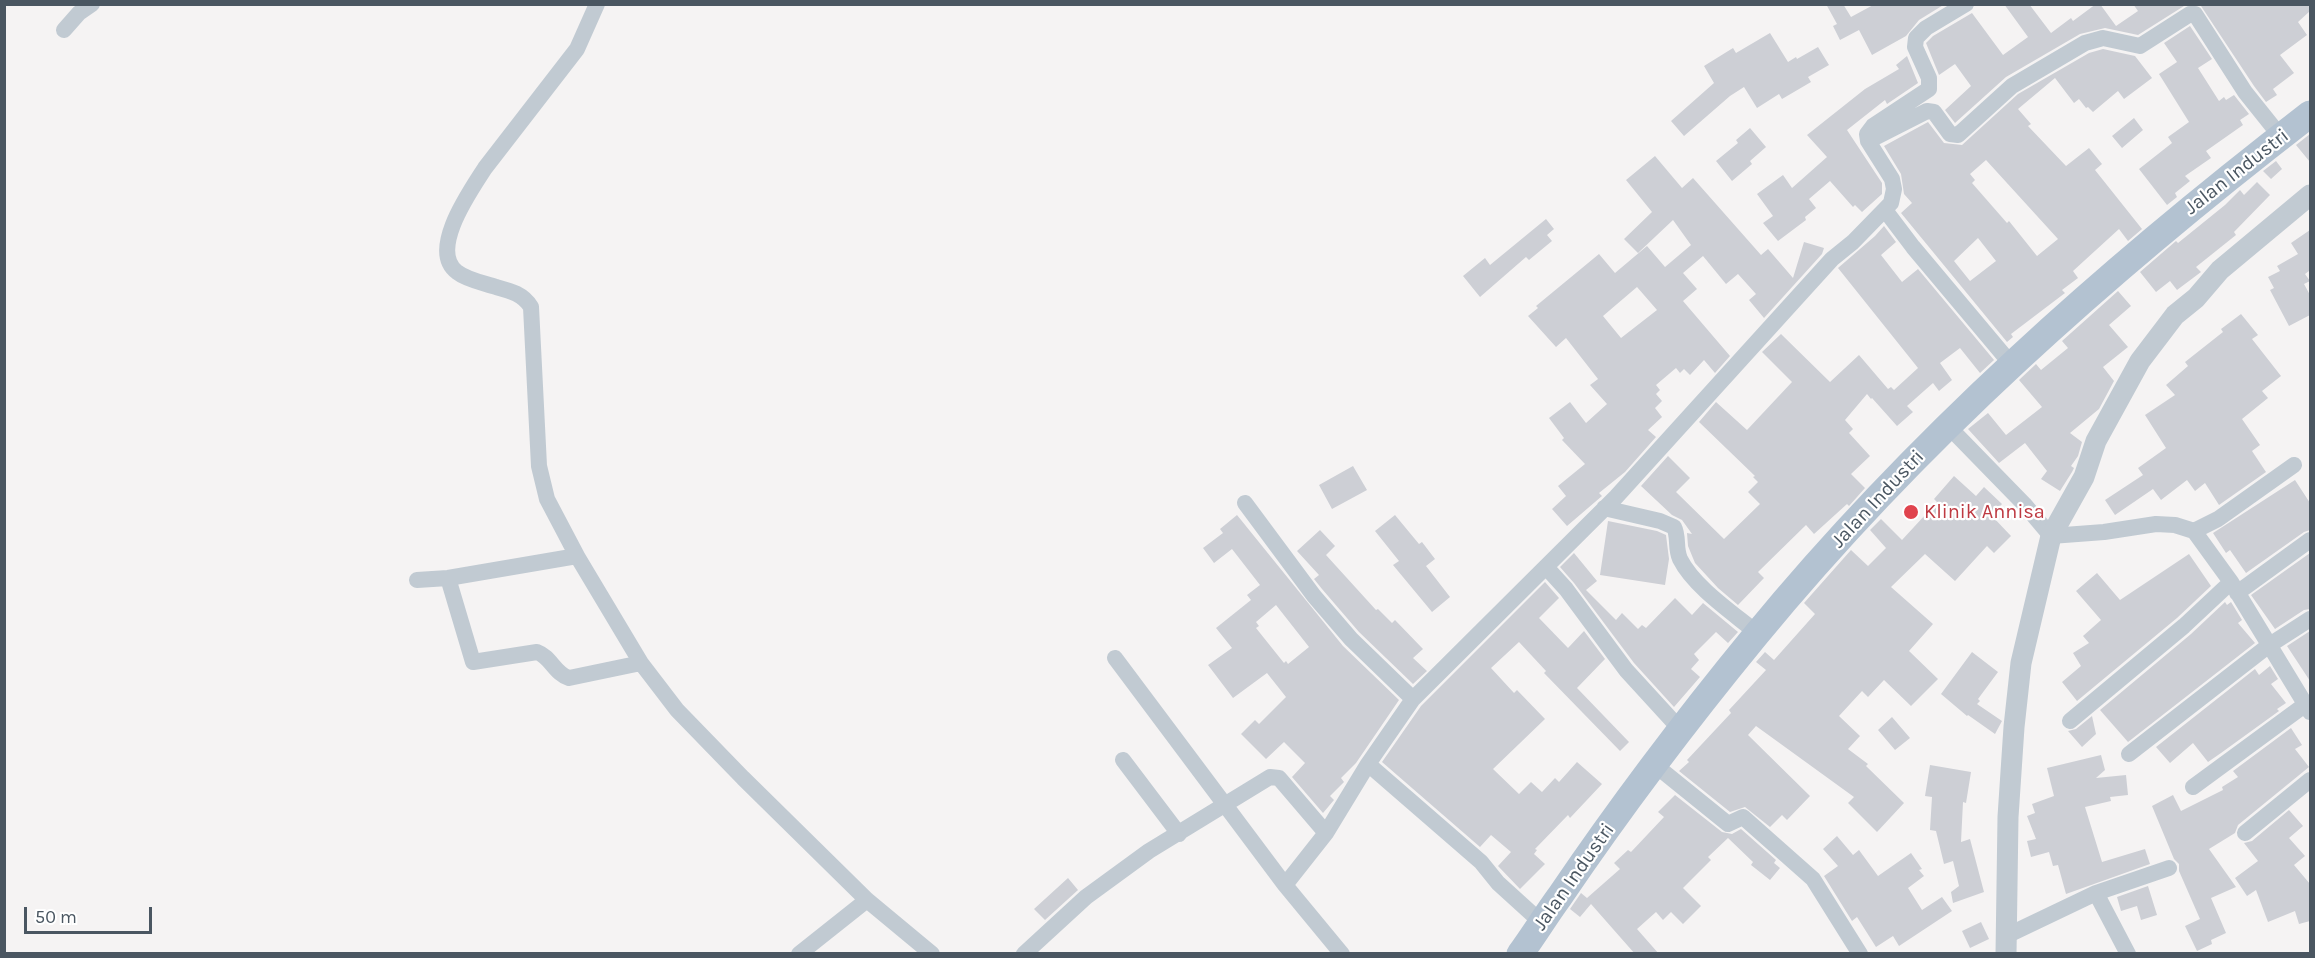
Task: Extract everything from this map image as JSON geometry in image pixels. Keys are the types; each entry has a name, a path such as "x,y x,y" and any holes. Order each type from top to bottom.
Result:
{"main road":[{"name":"Jalan Industri","path":"1520,954 1680,729 1757,633 1947,425 2180,216 2310,114"}],"street":[{"path":"64,30 79,13 92,4"},
{"path":"578,49 583,4"},
{"path":"597,4 578,49 485,168 472,189 452,227 446,246 451,266 458,273 517,293 526,299 531,307 539,466 547,499 577,556 641,663 664,695 705,740 867,900 932,954"},
{"path":"1285,885 1326,833 1368,764 1413,699 1604,508 1671,438 1832,259 1885,210 1890,203 1894,189 1892,179 1868,141 1867,134 1873,126 1929,89 1929,78 1915,47 1918,34 1966,4"},
{"path":"1868,141 1931,111 1950,134 1958,135 2012,86 2085,43 2103,38 2140,46 2190,14 2195,14 2245,92 2281,136"},
{"path":"2006,945 2008,817 2021,663 2050,536 2084,477 2096,441 2140,361 2175,315 2196,298 2220,270 2310,195"},
{"path":"1885,210 2012,365"},
{"path":"1947,425 2024,504 2050,536"},
{"path":"2194,531 2218,519 2294,465"},
{"path":"1245,503 1336,622 1413,699"},
{"path":"1604,508 1660,521 1674,527 1677,534 1678,555 1685,567 1702,587 1757,633"},
{"path":"2050,536 2104,532 2156,524 2175,525 2194,531 2234,588 2308,708 2193,787"},
{"path":"2070,721 2184,626 2234,588 2310,540"},
{"path":"417,580 448,578 577,556"},
{"path":"1546,567 1566,588 1626,670 1680,729"},
{"path":"448,578 473,662 537,652 546,657 561,674 569,678 641,663"},
{"path":"2129,754 2268,646 2310,619"},
{"path":"1115,658 1285,885 1342,954"},
{"path":"1123,760 1179,834"},
{"path":"1368,764 1481,862 1498,883 1542,923"},
{"path":"1655,765 1728,824 1743,817 1813,879 1860,954"},
{"path":"1024,954 1086,897 1149,851 1270,777 1277,777 1326,833"},
{"path":"2245,833 2310,780"},
{"path":"2006,945 2096,893 2169,868"},
{"path":"2096,893 2128,954"},
{"path":"799,954 867,900"}],"building":[{"path":"1826,4 1843,4 1851,17 1875,4 1945,4 1919,20 1906,36 1872,55 1859,30 1840,40 1833,26 1837,24"},
{"path":"2004,4 2029,4 2051,33 2071,18 2073,21 2096,4 2100,4 2116,26 2138,11 2133,4 2184,6 2138,35 2105,28 2080,34 2006,77 1955,123 1945,110 1971,86 1955,64 1939,75 1926,43 1933,36 1972,13 2003,55 2028,37"},
{"path":"2203,4 2310,4 2310,11 2298,22 2307,35 2280,55 2294,73 2273,89 2277,95 2266,102 2201,6"},
{"path":"2190,26 2212,59 2198,68 2219,101 2224,97 2226,100 2234,95 2249,114 2240,120 2243,125 2206,151 2211,158 2185,176 2190,181 2175,193 2177,197 2167,205 2139,169 2172,143 2168,137 2189,122 2159,74 2177,62 2164,43"},
{"path":"1770,33 1788,62 1818,47 1829,65 1808,77 1811,82 1782,99 1779,94 1757,108 1744,87 1730,96 1684,136 1671,121 1714,83 1704,66 1733,48 1736,53"},
{"path":"2103,49 2135,56 2152,78 2124,99 2118,91 2093,112 2088,107 2086,108 2079,99 2074,103 2055,78 2018,109 2031,124 2028,126 2066,166 2089,148 2102,164 2095,170 2142,229 2128,241 2119,229 2073,271 2078,278 2062,290 2065,293 2011,334 2013,337 2007,342 1901,213 1912,203 1904,194 1901,174 1884,146 1928,122 1944,143 1962,145 2018,94 2089,53","holes":["1986,160 2058,239 2037,256 2009,221 2007,223 1972,183 1975,180 1970,174","1978,238 1996,261 1970,281 1954,261"]},
{"path":"1907,56 1918,83 1887,104 1885,100 1847,130 1882,183 1882,194 1862,212 1855,205 1853,207 1830,181 1809,199 1816,208 1805,217 1806,220 1778,241 1763,223 1773,216 1757,194 1783,175 1792,188 1827,157 1807,135 1865,89 1899,69 1896,65"},
{"path":"2134,118 2143,130 2122,148 2112,136"},
{"path":"1750,128 1766,147 1750,161 1752,164 1732,181 1716,161 1738,143 1736,140"},
{"path":"2310,134 2310,162 2296,145"},
{"path":"1655,156 1682,188 1693,178 1761,255 1768,249 1793,278 1804,242 1824,248 1822,254 1764,318 1749,300 1756,294 1738,274 1726,284 1703,256 1683,273 1697,289 1683,301 1730,356 1715,373 1704,360 1690,375 1684,369 1680,373 1676,368 1656,385 1660,390 1656,394 1662,401 1655,408 1662,417 1648,430 1656,437 1625,472 1599,493 1602,496 1567,526 1552,509 1566,496 1558,486 1585,464 1562,440 1564,438 1549,418 1570,402 1586,423 1607,404 1590,385 1598,379 1566,338 1556,347 1528,316 1538,308 1536,306 1599,254 1615,273 1647,246 1665,267 1691,245 1673,220 1638,253 1624,239 1652,212 1626,180","holes":["1637,287 1657,310 1621,338 1603,316"]},
{"path":"2276,161 2282,169 2271,179 2263,171"},
{"path":"2257,182 2270,195 2234,232 2236,235 2196,267 2201,272 2177,290 2170,281 2156,292 2140,272 2176,241 2178,243 2225,205 2240,190 2244,195"},
{"path":"1546,219 1554,229 1547,235 1552,241 1529,260 1526,257 1480,297 1463,276 1485,258 1490,265"},
{"path":"1884,226 1896,242 1881,255 1902,282 1918,269 1994,360 1980,373 1960,348 1940,363 1952,380 1939,391 1933,383 1907,406 1913,412 1897,426 1867,394 1845,420 1853,429 1849,433 1870,456 1851,474 1865,488 1849,506 1847,504 1814,534 1806,525 1758,572 1764,578 1738,605 1718,588 1695,563 1688,546 1687,533 1692,534 1682,520 1672,515 1641,486 1668,456 1690,478 1676,492 1724,539 1760,504 1748,492 1758,482 1753,477 1755,476 1699,422 1716,402 1747,430 1792,382 1762,352 1781,334 1830,382 1859,355 1888,389 1891,387 1894,390 1918,368 1838,268"},
{"path":"2310,230 2310,274 2309,271 2305,274 2310,281 2304,284 2310,295 2310,315 2289,326 2270,290 2274,288 2268,277 2280,271 2277,266 2298,254 2291,243"},
{"path":"2118,291 2131,306 2109,325 2128,347 2103,367 2114,381 2099,409 2070,433 2082,442 2078,456 2071,466 2074,468 2060,491 2041,479 2047,471 2025,443 1999,463 1968,429 1988,413 2006,435 2042,407 2019,380 2036,364 2041,370 2068,348 2062,341"},
{"path":"2241,314 2258,335 2252,339 2281,376 2262,391 2268,398 2242,419 2260,445 2252,451 2266,472 2219,505 2205,483 2195,491 2187,480 2161,500 2153,489 2115,515 2105,500 2143,475 2138,468 2166,448 2145,415 2175,395 2166,385 2188,366 2185,362 2223,332 2221,329"},
{"path":"1353,466 1367,490 1332,509 1319,485"},
{"path":"1954,476 1976,496 1984,487 2002,504 1992,516 2011,536 1994,553 1987,546 1955,581 1925,554 1891,587 1933,624 1909,651 1938,679 1911,706 1884,680 1868,697 1862,691 1839,716 1860,736 1848,749 1868,764 1866,766 1904,803 1877,832 1848,803 1854,797 1756,726 1748,735 1810,796 1787,820 1782,815 1770,827 1745,807 1730,812 1679,771 1731,713 1729,710 1766,670 1756,662 1765,652 1774,660 1815,614 1804,603 1851,550 1868,566 1886,548 1870,530 1881,519 1902,540 1937,502 1934,499"},
{"path":"2295,480 2310,503 2310,530 2246,573 2230,550 2226,553 2213,533"},
{"path":"1237,515 1343,646 1399,700 1356,763 1341,778 1344,782 1330,796 1334,800 1323,813 1292,777 1305,763 1284,742 1266,759 1241,734 1255,720 1259,724 1286,697 1267,673 1233,698 1208,665 1232,648 1216,628 1251,600 1247,595 1260,585 1232,549 1214,563 1203,548 1223,533 1220,529","holes":["1276,605 1309,647 1288,664 1286,661 1284,663 1256,628 1259,626 1256,622"]},
{"path":"1395,515 1419,544 1422,542 1435,559 1426,566 1450,597 1432,612 1393,565 1399,561 1375,531"},
{"path":"1608,521 1666,535 1669,559 1665,585 1600,575"},
{"path":"1320,530 1335,546 1326,555 1376,610 1378,609 1392,623 1395,620 1423,649 1413,658 1427,671 1413,684 1359,632 1314,579 1319,575 1297,551"},
{"path":"1574,553 1597,581 1586,590 1616,620 1622,613 1638,629 1642,625 1646,628 1675,598 1692,615 1703,603 1738,632 1728,643 1716,632 1694,654 1699,660 1691,669 1700,677 1674,707 1634,663 1560,567"},
{"path":"2310,553 2310,609 2304,610 2275,629 2251,595"},
{"path":"2189,554 2211,586 2177,618 2077,701 2062,682 2081,666 2073,653 2089,643 2083,636 2101,620 2076,591 2097,573 2120,600"},
{"path":"1545,582 1559,598 1539,618 1568,648 1584,631 1605,659 1577,688 1629,742 1620,751 1544,673 1546,671 1519,642 1491,668 1514,693 1517,690 1545,719 1493,769 1519,794 1531,782 1542,792 1555,778 1559,782 1577,762 1602,784 1570,818 1568,815 1535,849 1537,850 1534,854 1545,864 1520,889 1498,866 1511,852 1491,835 1480,847 1382,762 1421,706"},
{"path":"2225,602 2227,605 2231,602 2242,620 2238,623 2255,643 2128,742 2100,710 2191,634"},
{"path":"2310,631 2310,681 2287,646"},
{"path":"1972,652 1998,672 1978,699 1980,701 1977,704 2002,721 1995,734 1967,716 1941,694"},
{"path":"2270,666 2278,679 2271,684 2286,703 2277,709 2279,711 2221,753 2208,762 2193,743 2170,763 2156,747 2255,669 2259,675"},
{"path":"2092,716 2096,734 2082,747 2068,731 2076,729"},
{"path":"1892,717 1910,738 1895,750 1878,730"},
{"path":"2291,728 2302,745 2295,749 2309,767 2238,825 2235,833 2209,849 2236,887 2211,898 2226,933 2211,940 2212,944 2197,951 2185,926 2200,919 2179,871 2179,864 2174,859 2152,806 2173,795 2181,811 2223,790 2222,787 2238,777 2233,771"},
{"path":"2101,755 2105,770 2096,778 2126,775 2128,795 2110,797 2111,801 2085,807 2102,862 2145,849 2150,864 2066,894 2058,865 2053,866 2049,852 2031,857 2027,841 2036,839 2027,816 2035,813 2032,804 2054,796 2047,768"},
{"path":"1930,765 1971,772 1966,803 1963,802 1961,842 1970,839 1984,892 1953,903 1951,892 1959,886 1953,861 1944,864 1936,831 1930,830 1932,797 1925,796"},
{"path":"1675,795 1722,832 1732,834 1741,829 1776,860 1774,863 1780,868 1770,880 1751,865 1753,862 1728,838 1708,857 1711,860 1683,888 1701,906 1683,924 1671,912 1663,920 1656,912 1637,929 1659,954 1635,954 1591,904 1580,917 1570,909 1581,893 1587,898 1620,869 1614,863 1628,850 1631,852 1664,817 1658,812"},
{"path":"2289,810 2303,826 2289,838 2305,856 2294,865 2310,884 2310,921 2299,924 2295,911 2268,922 2256,890 2247,896 2235,878 2258,861 2244,843 2252,841"},
{"path":"1837,836 1853,855 1859,850 1878,876 1911,853 1924,876 1908,888 1922,910 1942,897 1952,911 1899,946 1893,936 1876,947 1857,917 1852,921 1824,876 1838,866 1823,849"},
{"path":"1068,878 1078,890 1045,920 1034,909"},
{"path":"2148,886 2157,915 2141,920 2137,906 2121,911 2117,897"},
{"path":"1981,922 1989,939 1970,948 1962,931"}],"place":[{"name":"Klinik Annisa","path":"1911,512"}]}
